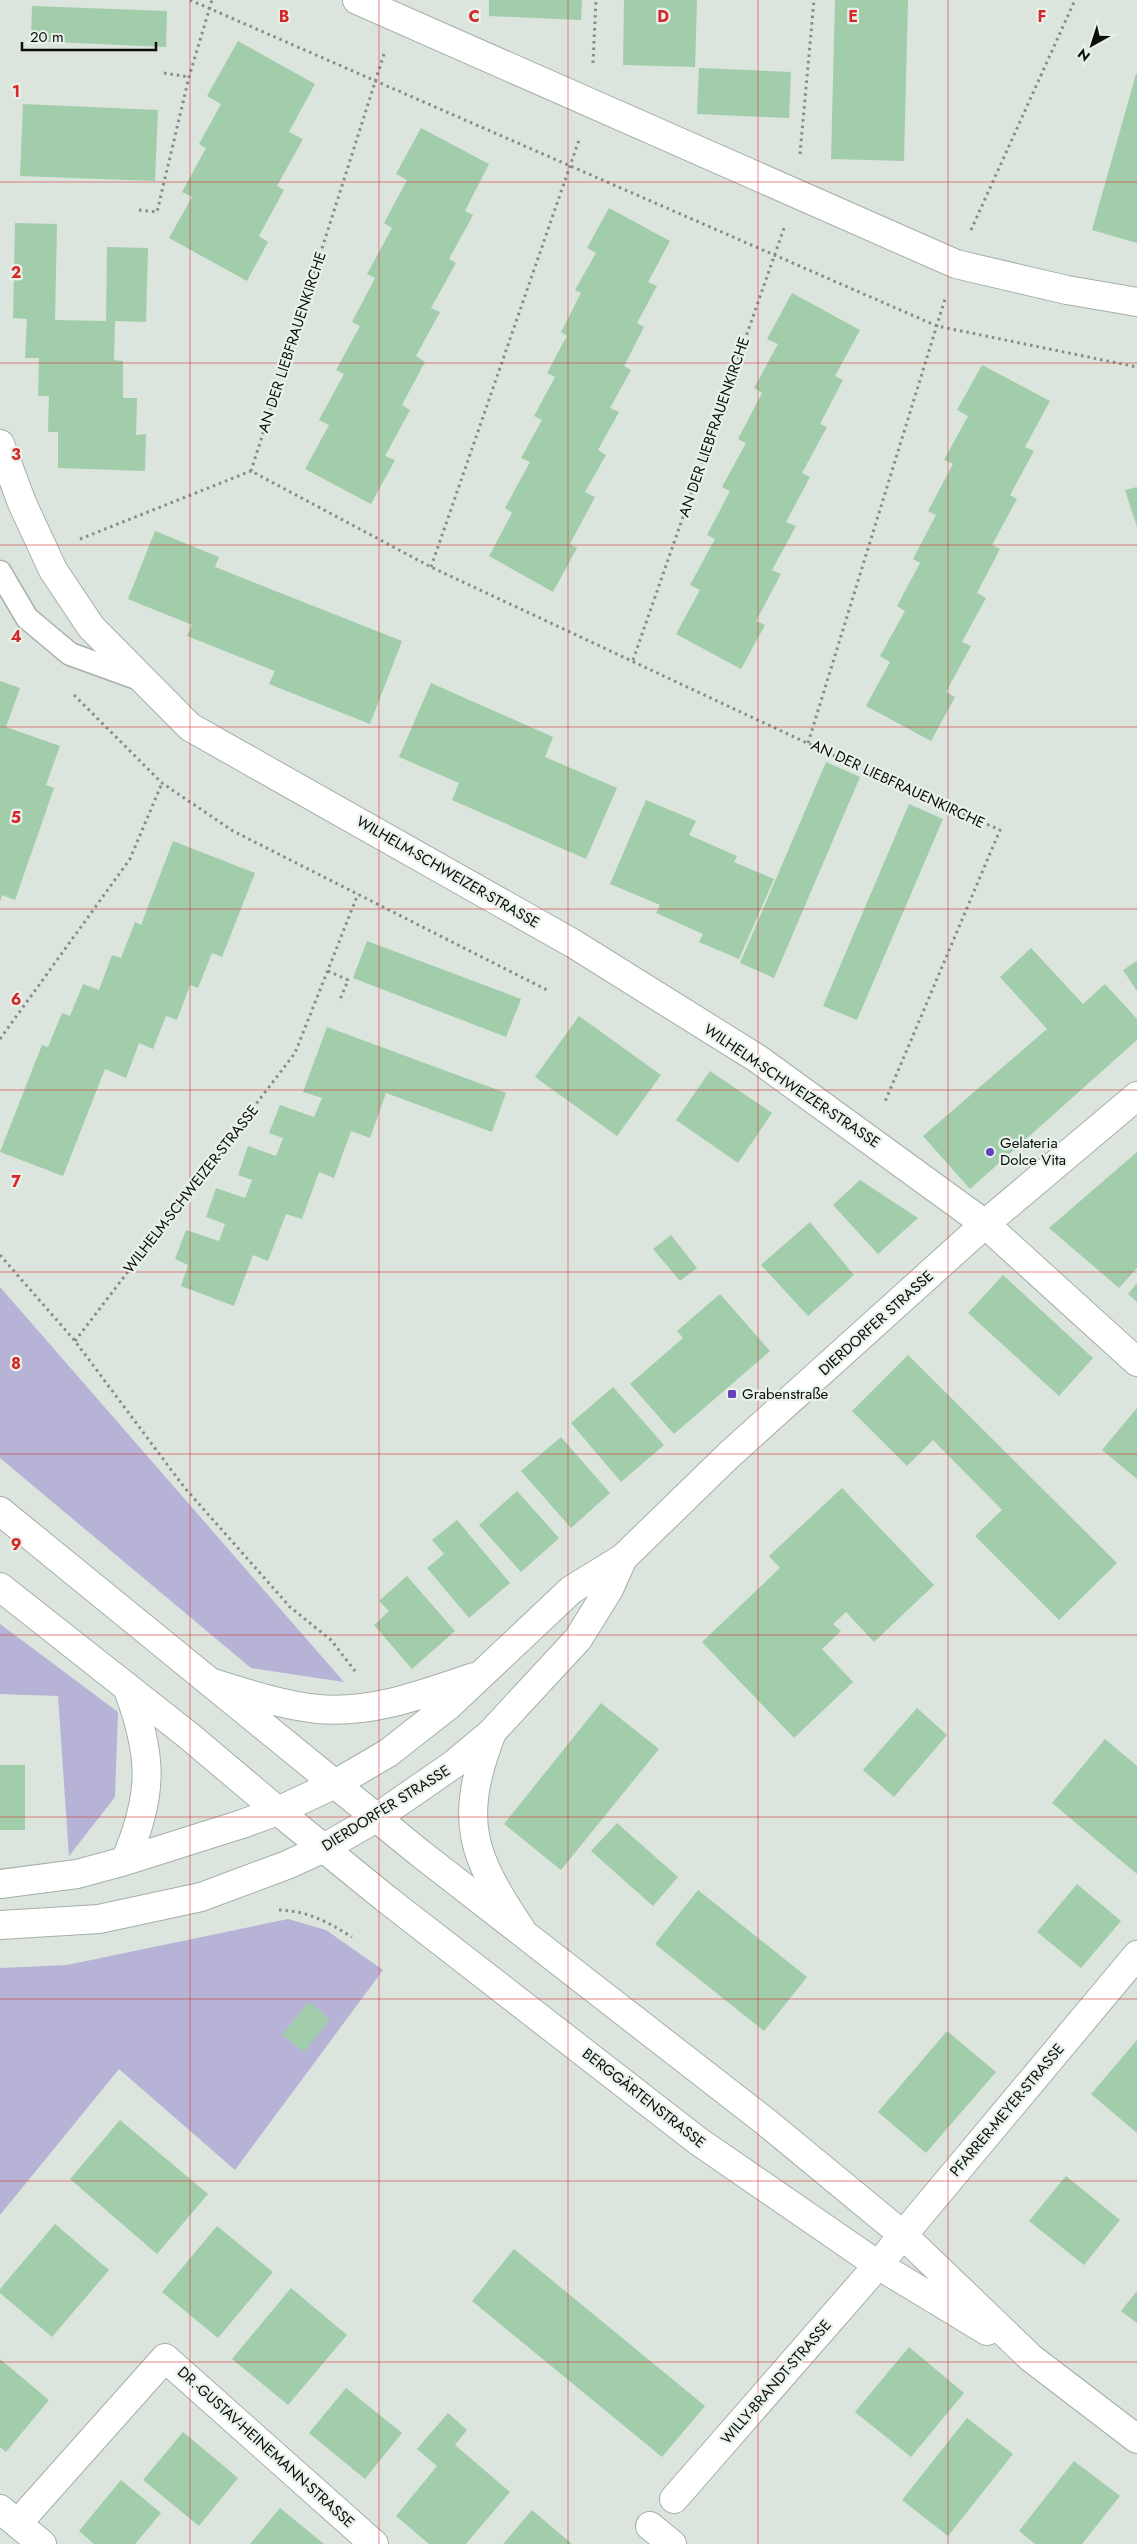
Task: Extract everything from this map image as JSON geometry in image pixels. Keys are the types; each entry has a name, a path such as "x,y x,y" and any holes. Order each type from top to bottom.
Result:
{"main road":[{"path":"356,0 956,264 1067,290 1137,302"},
{"name":"WILHELM-SCHWEIZER-STRASSE","path":"0,444 22,504 53,570 91,627 190,728 574,944 758,1060 869,1138 985,1224"},
{"name":"DIERDORFER STRASSE","path":"0,1884 52,1879 126,1861 278,1811 335,1784 388,1753 448,1706 571,1590 622,1558 729,1455 985,1224 1137,1096"},
{"path":"985,1224 1137,1362"},
{"name":"BERGGÄRTENSTRASSE","path":"0,1511 376,1818 766,2122 903,2235 1031,2358"},
{"name":"DIERDORFER STRASSE","path":"0,1924 99,1918 178,1903 256,1878 324,1848 376,1818 454,1764 491,1733 578,1639 609,1589 622,1558"},
{"name":"BERGGÄRTENSTRASSE","path":"0,1587 127,1687 324,1848 698,2141 878,2265 1031,2358 1137,2439"},
{"path":"210,1682 293,1705 333,1710 365,1708 428,1692 482,1674"},
{"path":"126,1861 143,1816 147,1791 145,1745 140,1720 127,1687"},
{"path":"491,1733 480,1764 472,1820 480,1859 493,1886 525,1935"},
{"name":"PFARRER-MEYER-STRASSE","path":"878,2265 1137,1955"},
{"name":"WILLY-BRANDT-STRASSE","path":"674,2499 878,2265"},
{"name":"DR.-GUSTAV-HEINEMANN-STRASSE","path":"9,2516 165,2358 374,2544"},
{"path":"9,2516 42,2544"},
{"path":"650,2526 672,2544"}],"lane":[{"path":"0,572 27,618 70,654 143,680"}],"path":[{"path":"190,0 937,326 1137,368"},
{"path":"139,210 157,212 189,77 212,0"},
{"path":"431,567 592,105 596,0"},
{"name":"AN DER LIEBFRAUENKIRCHE","path":"633,660 796,194 814,0"},
{"path":"808,743 956,264 1075,0"},
{"name":"AN DER LIEBFRAUENKIRCHE","path":"395,18 251,471 431,567 888,781 1000,830 869,1138"},
{"path":"164,74 189,77"},
{"path":"46,553 251,471"},
{"path":"68,689 162,782 233,831 549,991"},
{"path":"0,1038 130,860 162,782"},
{"name":"WILHELM-SCHWEIZER-STRASSE","path":"75,1341 296,1053 358,894"},
{"path":"328,971 348,980 339,1002"},
{"path":"0,1255 75,1341 184,1487 290,1606 331,1640 354,1668 362,1687 365,1708"},
{"path":"270,1910 295,1911 324,1919 352,1937"}],"shaded area":[{"path":"0,1287 344,1682 251,1668 0,1458"},
{"path":"0,1624 118,1712 115,1797 69,1856 58,1696 0,1694"},
{"path":"288,1919 326,1930 383,1970 235,2170 119,2069 0,2215 0,1968 67,1965"}],"building":[{"path":"489,0 582,0 581,20 489,16"},
{"path":"624,0 697,0 695,67 623,65"},
{"path":"835,0 908,0 904,161 831,159"},
{"path":"32,6 167,11 166,47 31,41"},
{"path":"238,41 315,84 289,132 303,139 277,186 284,190 259,236 268,242 247,281 169,238 192,197 182,192 206,148 199,144 221,104 207,96"},
{"path":"699,68 791,72 789,118 697,114"},
{"path":"1137,74 1137,243 1092,230"},
{"path":"23,104 158,110 155,181 20,176"},
{"path":"421,128 489,164 465,211 473,215 449,259 456,263 431,308 440,312 416,356 425,362 402,405 410,410 385,456 395,460 371,504 305,469 329,425 319,420 344,374 336,370 360,326 352,322 375,278 367,274 392,228 384,223 407,180 396,174"},
{"path":"609,208 670,241 648,282 657,286 637,323 644,327 624,366 631,370 610,408 619,412 598,450 606,455 585,492 595,497 570,544 577,548 553,592 489,556 512,513 505,508 530,462 521,458 542,420 534,416 555,377 547,373 567,336 561,332 581,293 575,290 596,253 587,248"},
{"path":"15,223 57,224 55,320 106,321 107,247 148,248 146,322 115,321 114,360 123,361 123,398 137,398 136,435 146,434 145,471 58,468 58,432 48,432 49,396 38,396 39,358 25,358 27,319 13,318"},
{"path":"792,293 860,330 835,376 843,380 820,424 827,427 802,473 810,477 786,522 796,526 772,570 781,574 756,621 765,625 741,669 676,634 700,590 690,585 715,539 707,535 730,491 722,487 746,443 738,439 762,393 754,388 778,344 767,339"},
{"path":"982,365 1050,401 1025,447 1034,451 1010,495 1017,499 992,545 1000,549 977,593 986,598 962,642 971,646 946,692 955,697 931,741 866,706 890,662 880,656 905,611 897,606 920,563 913,559 936,515 928,511 953,464 944,460 968,416 957,410"},
{"path":"1137,487 1137,527 1125,490"},
{"path":"155,531 219,557 215,567 402,641 370,724 269,684 275,671 187,636 192,625 128,599"},
{"path":"0,681 20,688 6,727 60,746 46,785 54,788 15,900 2,895 0,902"},
{"path":"431,683 553,737 545,757 617,788 586,859 452,800 459,783 399,757"},
{"path":"826,762 860,777 774,978 740,963"},
{"path":"646,800 696,821 689,835 737,856 734,862 774,879 739,959 699,942 703,934 656,913 660,905 610,884"},
{"path":"909,804 943,819 857,1020 823,1006"},
{"path":"173,841 255,873 222,957 212,953 198,988 190,985 177,1020 166,1016 153,1049 139,1043 126,1078 105,1069 63,1176 0,1152 42,1045 48,1047 62,1013 70,1016 83,984 99,990 112,955 121,958 135,922 141,925"},
{"path":"367,941 521,999 506,1037 353,978"},
{"path":"1031,948 1083,1004 1105,984 1137,1019 1137,1040 970,1189 923,1136 1047,1029 1000,977"},
{"path":"1137,961 1137,991 1123,970"},
{"path":"579,1016 661,1075 617,1136 535,1077"},
{"path":"327,1027 506,1093 492,1132 386,1093 370,1138 351,1131 334,1178 319,1172 302,1219 286,1214 268,1261 253,1255 234,1306 181,1286 188,1265 175,1259 186,1230 219,1241 225,1224 206,1217 216,1188 245,1198 252,1180 238,1175 248,1146 276,1156 283,1138 269,1133 280,1105 314,1117 322,1098 303,1092"},
{"path":"710,1071 772,1113 738,1163 676,1120"},
{"path":"1137,1152 1137,1268 1119,1288 1049,1228"},
{"path":"860,1180 918,1218 878,1254 833,1205"},
{"path":"810,1222 854,1275 808,1316 761,1265"},
{"path":"671,1235 697,1268 680,1281 653,1249"},
{"path":"1003,1275 1093,1358 1059,1396 968,1313"},
{"path":"1137,1283 1137,1302 1128,1294"},
{"path":"720,1294 770,1351 674,1434 630,1384 683,1338 677,1331"},
{"path":"908,1355 1117,1563 1059,1620 975,1536 1002,1510 933,1440 907,1466 852,1411"},
{"path":"613,1387 664,1445 621,1482 571,1423"},
{"path":"1137,1408 1137,1479 1102,1450"},
{"path":"561,1437 610,1493 571,1528 521,1471"},
{"path":"842,1488 934,1585 874,1642 846,1612 833,1624 841,1631 822,1649 853,1682 794,1738 702,1642 780,1568 769,1556"},
{"path":"517,1491 559,1538 521,1572 479,1525"},
{"path":"457,1520 510,1583 469,1618 427,1568 444,1554 432,1540"},
{"path":"407,1576 455,1631 412,1669 374,1625 389,1611 379,1601"},
{"path":"601,1703 659,1749 561,1870 504,1824"},
{"path":"917,1708 947,1735 894,1797 863,1770"},
{"path":"1105,1739 1137,1766 1137,1874 1052,1803"},
{"path":"0,1765 25,1765 25,1830 0,1830"},
{"path":"617,1823 678,1877 653,1906 591,1851"},
{"path":"1077,1884 1121,1921 1081,1968 1037,1932"},
{"path":"698,1890 807,1977 764,2031 655,1944"},
{"path":"309,2002 330,2019 304,2052 282,2035"},
{"path":"947,2031 996,2072 926,2153 878,2112"},
{"path":"1137,2040 1137,2133 1091,2094"},
{"path":"120,2120 208,2194 157,2254 70,2179"},
{"path":"1066,2176 1120,2220 1084,2265 1029,2221"},
{"path":"55,2224 109,2270 52,2337 0,2293 0,2289"},
{"path":"217,2226 273,2272 218,2338 162,2292"},
{"path":"514,2249 705,2406 662,2457 472,2301"},
{"path":"291,2288 347,2335 288,2405 232,2359"},
{"path":"1137,2291 1137,2323 1121,2311"},
{"path":"909,2347 964,2393 911,2457 855,2412"},
{"path":"0,2359 49,2400 6,2452 0,2447"},
{"path":"346,2388 402,2433 365,2479 309,2433"},
{"path":"448,2413 467,2430 455,2445 510,2492 466,2544 429,2544 396,2516 437,2466 417,2449"},
{"path":"967,2418 1013,2454 948,2536 902,2500"},
{"path":"183,2432 238,2478 199,2526 143,2480"},
{"path":"1074,2461 1120,2496 1082,2544 1035,2544 1019,2531"},
{"path":"121,2480 161,2513 135,2544 94,2544 79,2531"},
{"path":"280,2508 324,2544 250,2544"},
{"path":"532,2510 572,2544 503,2544"}],"place":[{"name":"Gelateria Dolce Vita","path":"990,1152"},
{"name":"Grabenstraße","path":"732,1394"}]}
